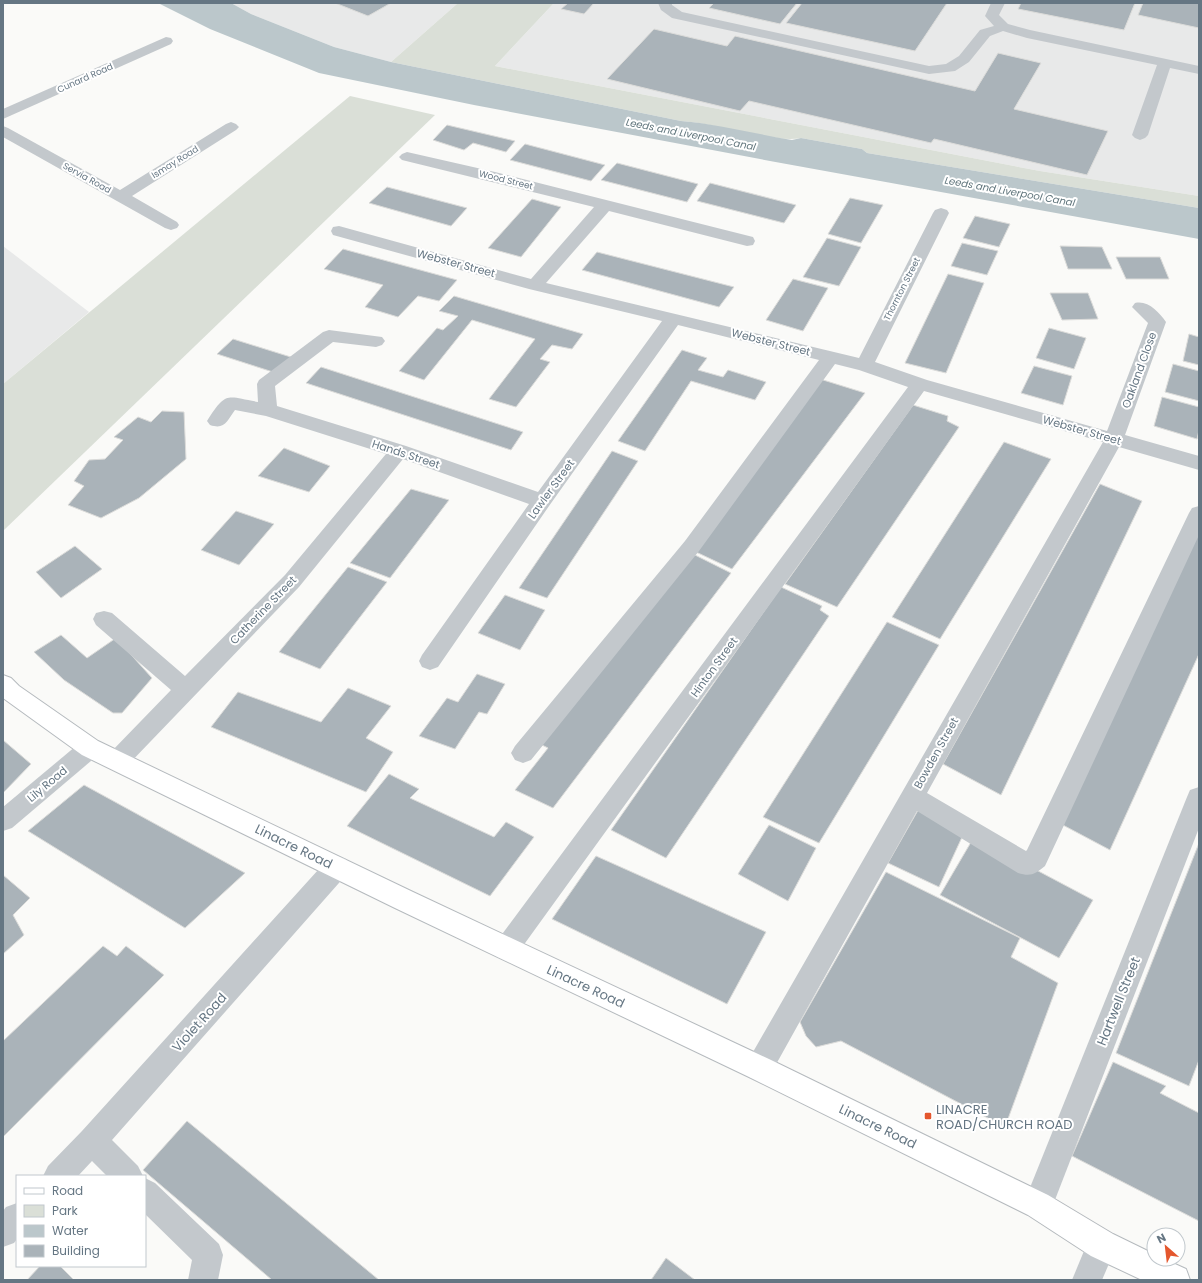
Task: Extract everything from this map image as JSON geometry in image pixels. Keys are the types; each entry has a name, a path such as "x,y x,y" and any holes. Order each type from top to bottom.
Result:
{"main road":[{"name":"Linacre Road","path":"3,684 10,692 90,748 118,760 506,949 759,1068 1038,1205 1102,1245 1175,1280"}],"street":[{"path":"666,3 666,7 677,15 929,70 950,68 964,59 985,33 1003,27"},
{"path":"998,3 992,16 1003,27 1028,34 1199,70"},
{"name":"Cunard Road","path":"3,115 166,41"},
{"path":"1140,135 1165,63"},
{"name":"Ismay Road","path":"120,197 231,127"},
{"name":"Servia Road","path":"3,131 171,225"},
{"name":"Wood Street","path":"407,157 494,177 746,241"},
{"path":"535,285 604,206"},
{"name":"Thornton Street","path":"864,365 941,213"},
{"name":"Webster Street","path":"339,231 535,285 864,365 920,384 1199,464"},
{"name":"Oakland Close","path":"1114,439 1157,322 1140,307"},
{"name":"Lawler Street","path":"430,661 542,501 674,318"},
{"path":"268,410 266,384 329,336 376,340"},
{"path":"523,753 692,546 831,357"},
{"name":"Hinton Street","path":"506,949 920,384"},
{"name":"Hands Street","path":"217,420 230,404 268,410 399,451 542,501"},
{"name":"Bowden Street","path":"759,1068 1114,439"},
{"name":"Catherine Street","path":"118,760 292,581 399,451"},
{"path":"912,796 1027,865 1036,858 1199,513"},
{"path":"104,618 186,690"},
{"name":"Lily Road","path":"3,821 90,748"},
{"name":"Hartwell Street","path":"1038,1205 1199,797"},
{"name":"Violet Road","path":"59,1175 92,1142 337,867"},
{"path":"92,1142 127,1175"},
{"path":"146,1194 208,1255 203,1280"},
{"path":"3,1232 16,1219"},
{"path":"1087,1280 1102,1245"}],"shaded area":[{"path":"231,3 458,3 391,62 334,47 251,14"},
{"path":"554,3 1199,3 1199,196 1040,171 495,66"},
{"path":"3,246 89,312 3,384"}],"green space":[{"path":"458,3 554,3 495,66 1040,171 1199,196 1199,208 867,153 862,149 801,138 785,139 758,135 710,125 681,121 391,62"},
{"path":"350,96 435,115 3,531 3,384"}],"water":[{"name":"Leeds and Liverpool Canal","path":"158,3 231,3 251,14 334,47 391,62 681,121 695,122 792,140 801,138 862,149 867,153 1199,208 1199,239 770,161 474,105 319,73 210,29"}],"building":[{"path":"335,3 391,3 368,16"},
{"path":"568,3 594,3 584,14 561,9"},
{"path":"714,3 797,3 780,24 709,8"},
{"path":"802,3 947,3 915,51 786,23"},
{"path":"1021,3 1135,3 1124,30 1018,9"},
{"path":"1143,3 1199,3 1199,28 1138,15"},
{"path":"654,29 727,46 735,36 975,91 998,53 1041,63 1014,109 1108,131 1087,175 934,139 931,143 749,101 740,111 607,79"},
{"path":"447,125 515,141 506,152 473,143 464,150 433,140"},
{"path":"525,144 605,165 591,181 510,160"},
{"path":"617,163 698,184 687,202 601,180"},
{"path":"710,183 796,205 784,223 697,201"},
{"path":"387,187 467,208 451,226 369,203"},
{"path":"850,198 883,205 861,243 828,234"},
{"path":"532,199 561,207 521,257 488,248"},
{"path":"975,216 1010,224 999,247 963,238"},
{"path":"827,238 861,247 839,286 803,277"},
{"path":"962,243 998,251 987,275 951,266"},
{"path":"1060,246 1102,247 1112,269 1068,269"},
{"path":"343,249 457,280 439,301 418,296 398,317 365,307 383,285 324,269"},
{"path":"597,252 734,287 719,307 582,270"},
{"path":"1116,257 1160,257 1169,279 1126,279"},
{"path":"948,274 984,283 946,373 905,363"},
{"path":"793,279 828,288 803,331 766,320"},
{"path":"1050,293 1088,293 1098,319 1062,320"},
{"path":"454,296 583,334 572,349 552,345 540,359 550,362 516,407 489,399 535,339 472,320 424,380 399,371 437,328 443,330 458,316 439,311"},
{"path":"1049,328 1086,338 1074,369 1036,358"},
{"path":"1189,334 1199,337 1199,365 1183,361"},
{"path":"233,339 294,358 276,373 217,354"},
{"path":"682,350 707,358 698,370 723,377 728,370 766,382 755,400 691,381 645,451 618,441"},
{"path":"1173,364 1199,371 1199,401 1165,392"},
{"path":"1034,366 1072,376 1063,405 1021,393"},
{"path":"321,367 523,432 511,450 306,383"},
{"path":"820,379 865,393 732,569 696,552"},
{"path":"1162,397 1199,407 1199,430 1197,439 1154,426"},
{"path":"913,405 948,416 947,421 959,427 837,607 785,584"},
{"path":"162,411 184,412 186,459 139,498 101,518 68,505 84,486 74,481 89,460 105,459 123,440 114,437 138,417 151,422"},
{"path":"1004,442 1051,459 940,639 892,617"},
{"path":"284,448 330,466 309,492 258,476"},
{"path":"612,451 638,461 547,598 519,588"},
{"path":"1100,484 1142,501 1001,795 943,764"},
{"path":"411,489 449,500 390,578 350,563"},
{"path":"236,511 274,524 239,565 201,550"},
{"path":"1199,526 1199,654 1110,850 1061,824"},
{"path":"75,546 102,569 61,598 36,572"},
{"path":"691,553 731,573 553,808 515,790 548,748 538,743"},
{"path":"348,567 387,582 320,669 279,652"},
{"path":"781,587 822,606 820,610 829,616 666,858 611,830"},
{"path":"505,595 545,610 520,650 478,633"},
{"path":"887,622 939,645 819,843 763,817"},
{"path":"61,635 87,658 116,638 152,678 122,713 113,713 64,680 34,652"},
{"path":"477,674 505,684 487,714 479,712 455,749 419,736 447,698 458,702"},
{"path":"348,688 391,706 366,738 393,752 366,792 211,727 238,692 321,722"},
{"path":"3,740 31,764 3,793"},
{"path":"389,774 419,789 410,798 494,837 506,822 534,837 490,896 347,826"},
{"path":"84,785 245,873 185,928 28,831"},
{"path":"921,805 963,835 939,887 888,863"},
{"path":"769,825 816,848 788,901 738,874"},
{"path":"974,837 1093,900 1059,958 940,895"},
{"path":"1199,843 1199,1060 1189,1086 1116,1053"},
{"path":"596,856 766,932 727,1004 552,919"},
{"path":"886,872 1020,938 1011,957 1058,983 1005,1127 841,1041 816,1047 806,1036 800,1022"},
{"path":"3,875 30,898 13,915 24,935 3,954"},
{"path":"103,946 117,956 126,946 164,975 3,1137 3,1041"},
{"path":"1113,1062 1166,1086 1160,1093 1199,1113 1199,1221 1072,1156"},
{"path":"187,1121 379,1280 272,1280 143,1170"},
{"path":"666,1258 695,1280 651,1280"},
{"path":"39,1267 61,1267 74,1280 27,1280"}],"place":[{"name":"LINACRE ROAD/CHURCH ROAD","path":"928,1116"}]}
